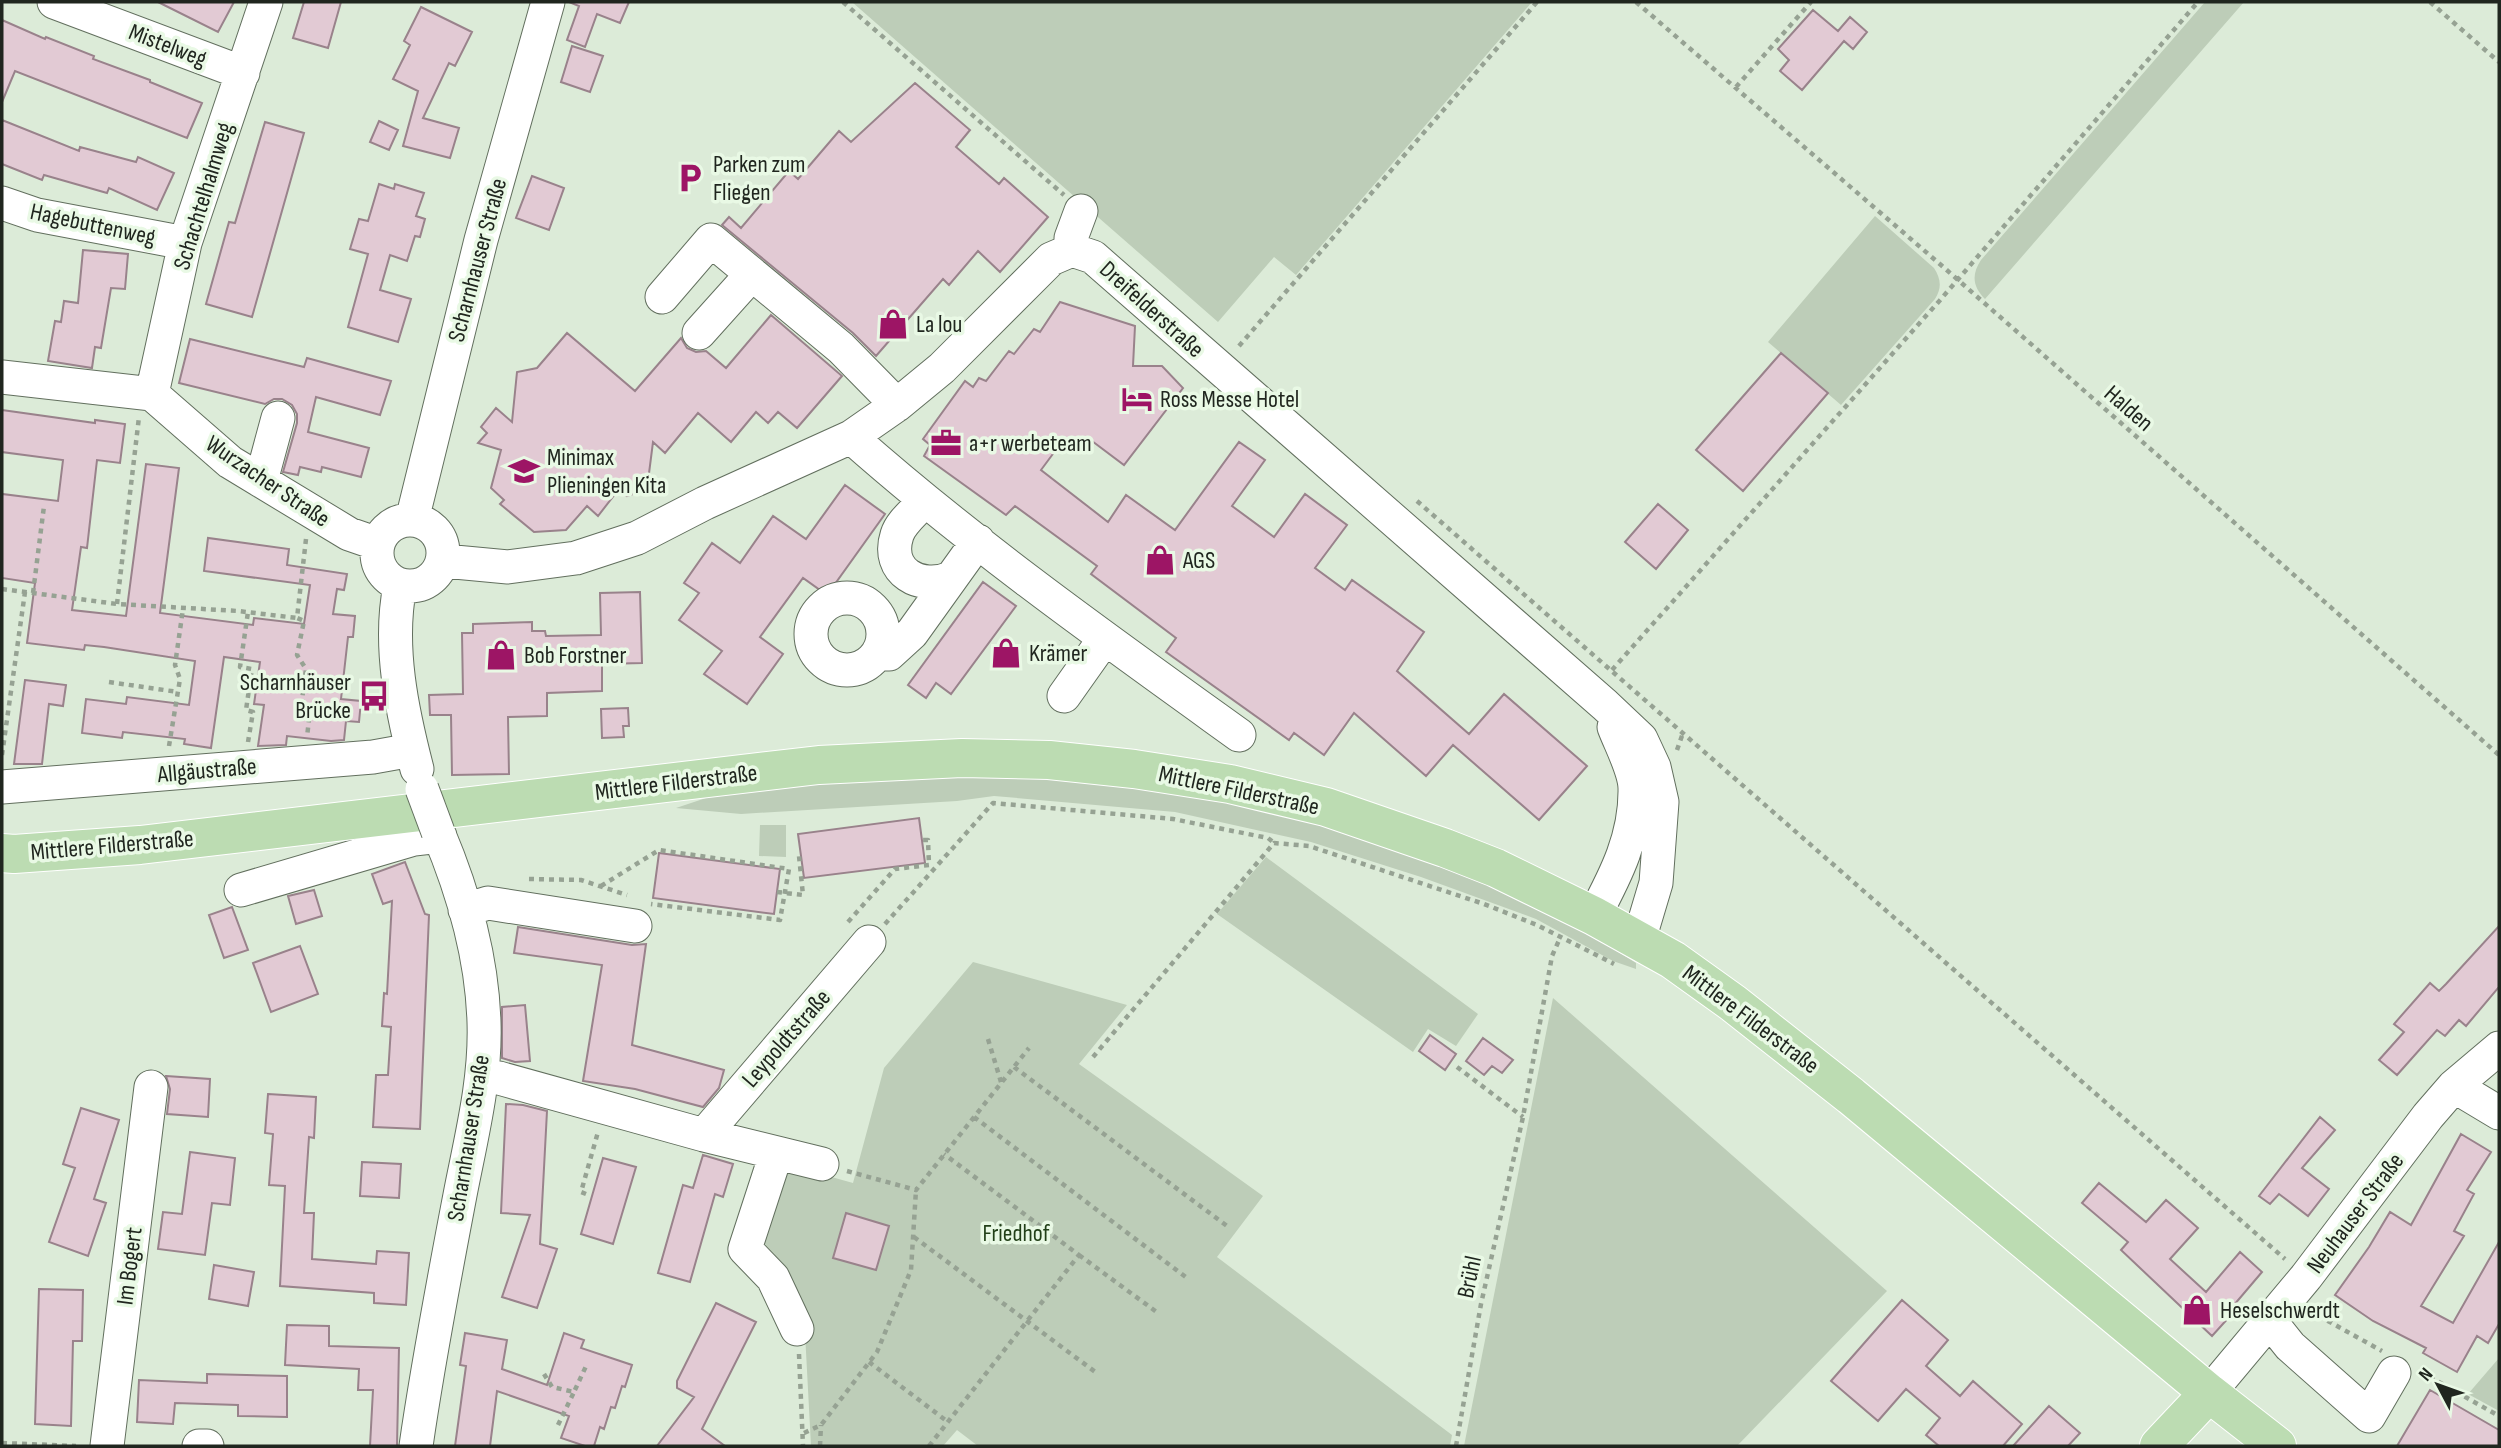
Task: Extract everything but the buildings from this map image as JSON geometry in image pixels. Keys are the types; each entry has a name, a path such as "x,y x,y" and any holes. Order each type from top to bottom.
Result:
{"main road":[{"name":"Mittlere Filderstraße","path":"2,853 140,845 819,765 962,758 1049,760 1134,769 1230,784 1326,807 1496,868 1594,916 1632,954 1673,960 1795,1051 2277,1446"},
{"name":"Neuhauser Straße","path":"2159,1446 2209,1392"}],"street":[{"name":"Mistelweg","path":"54,2 243,73"},
{"name":"Schachtelhalmweg","path":"147,394 185,243 266,2"},
{"name":"Scharnhauser Straße","path":"412,520 481,240 548,2"},
{"name":"Hagebuttenweg","path":"2,203 37,215 185,243"},
{"path":"1072,250 1071,238 1082,211"},
{"path":"662,297 711,240 841,348 897,405"},
{"name":"Dreifelderstraße","path":"444,561 508,566 576,558 637,538 705,503 851,437 897,405 942,368 1051,259 1072,250 1093,257 1641,739 1654,767 1662,802 1656,883 1632,954"},
{"path":"699,333 752,274"},
{"path":"2,377 147,394"},
{"name":"Wurzacher Straße","path":"147,394 230,462 349,534 377,544"},
{"path":"261,481 278,418"},
{"path":"851,437 978,541 1239,735"},
{"path":"843,598 864,601 878,615 884,635 878,653 862,667 848,670 828,665 818,655 811,636 816,617 825,606 865,586 877,576 895,550 899,530 925,500"},
{"path":"412,520 426,523 438,533 444,546 444,561 435,577 419,587 400,586 386,577 377,562 377,544 385,531 397,522 412,520"},
{"path":"878,653 889,654 912,633 978,541"},
{"path":"895,550 902,569 918,581 932,583 951,578"},
{"name":"Scharnhauser Straße","path":"400,586 395,613 400,690 422,789 453,867 465,910 479,972 484,1022 482,1077 435,1326 416,1446"},
{"path":"1064,696 1105,638"},
{"name":"Dreifelderstraße","path":"1594,916 1619,870 1628,845 1635,786 1605,705"},
{"name":"Allgäustraße","path":"2,787 373,757 412,750"},
{"path":"241,890 439,834"},
{"path":"465,910 488,904 635,926"},
{"name":"Leypoldtstraße","path":"704,1135 859,932"},
{"name":"Neuhauser Straße","path":"2209,1392 2306,1278 2420,1126 2454,1086 2499,1048"},
{"path":"482,1077 499,1078 704,1135 822,1164"},
{"path":"2454,1086 2499,1113"},
{"name":"Im Bogert","path":"107,1446 151,1087"},
{"path":"776,1154 745,1249 773,1278 797,1329"},
{"path":"2270,1321 2290,1346 2369,1416 2394,1373"},
{"path":"199,1446 207,1446"}],"path":[{"path":"1239,346 1537,2"},
{"name":"Halden","path":"1636,2 2499,755"},
{"path":"1736,87 1811,2"},
{"path":"2198,2 1957,280 1612,670 2306,1278"},
{"path":"2430,2 2499,62"},
{"path":"117,604 147,394"},
{"path":"33,593 44,506"},
{"path":"297,618 309,510"},
{"path":"2,589 117,604 248,612 303,621 297,655 306,669 302,700 310,711 304,762"},
{"path":"2,755 25,592"},
{"path":"164,774 180,679 174,664 183,609"},
{"path":"245,767 253,712 246,710 251,669 240,667 248,612"},
{"path":"109,682 178,692"},
{"path":"859,932 993,803 1173,819 1256,835 1268,838 1274,843 1309,846 1432,886 1537,925 1559,938 1632,954"},
{"path":"859,932 895,869 929,865 928,840 922,840"},
{"path":"1093,1057 1274,843"},
{"path":"517,879 581,880 601,887 653,904 780,920 789,869 659,850 601,887"},
{"path":"777,892 803,895 801,856"},
{"name":"Brühl","path":"1456,1446 1481,1304 1523,1117 1552,956 1559,938"},
{"path":"988,1039 1001,1083"},
{"path":"804,1433 821,1425 877,1352 911,1270 916,1190 1029,1048"},
{"path":"1014,1067 1227,1226"},
{"path":"1457,1067 1523,1117"},
{"path":"586,1194 581,1192 605,1107"},
{"path":"974,1116 1187,1278"},
{"path":"944,1154 1158,1313"},
{"path":"822,1164 916,1190"},
{"path":"913,1237 1098,1374"},
{"path":"929,1446 1079,1255"},
{"path":"797,1329 803,1446"},
{"path":"869,1362 948,1422"},
{"path":"558,1425 587,1364"},
{"path":"544,1374 552,1387 574,1392"},
{"path":"820,1446 821,1425"},
{"path":"2,1443 76,1446"}],"green space":[{"path":"852,2 1532,2 1296,275 1274,257 1218,322"},
{"path":"2205,2 2244,2 1985,299 1975,281 1981,260"},
{"path":"1875,216 1934,268 1940,287 1935,299 1841,405 1768,342"},
{"path":"1041,774 1226,795 1439,862 1585,931 1636,963 1636,969 1613,961 1536,919 1421,877 1311,842 1175,812 994,796 957,801 741,814 676,808 724,792 812,782"},
{"path":"760,825 786,825 786,857 759,856"},
{"path":"1266,857 1478,1014 1456,1046 1428,1029 1413,1052 1217,914"},
{"name":"Friedhof","path":"973,962 1127,1005 1079,1064 1263,1196 1217,1257 1452,1435 1450,1446 978,1446 957,1430 943,1446 811,1446 804,1314 760,1246 781,1163 853,1183 884,1068"},
{"path":"1553,998 1887,1291 1737,1446 1464,1446"},
{"path":"2499,1358 2499,1411 2468,1394"}],"place":[{"name":"Parken zum Fliegen","path":"690,178"},
{"name":"La lou","path":"893,324"},
{"name":"Ross Messe Hotel","path":"1137,399"},
{"name":"a+r werbeteam","path":"946,443"},
{"name":"Minimax Plieningen Kita","path":"524,471"},
{"name":"AGS","path":"1160,560"},
{"name":"Krämer","path":"1006,653"},
{"name":"Bob Forstner","path":"501,655"},
{"name":"Scharnhäuser Brücke","path":"374,696"},
{"name":"Heselschwerdt","path":"2197,1310"}]}
